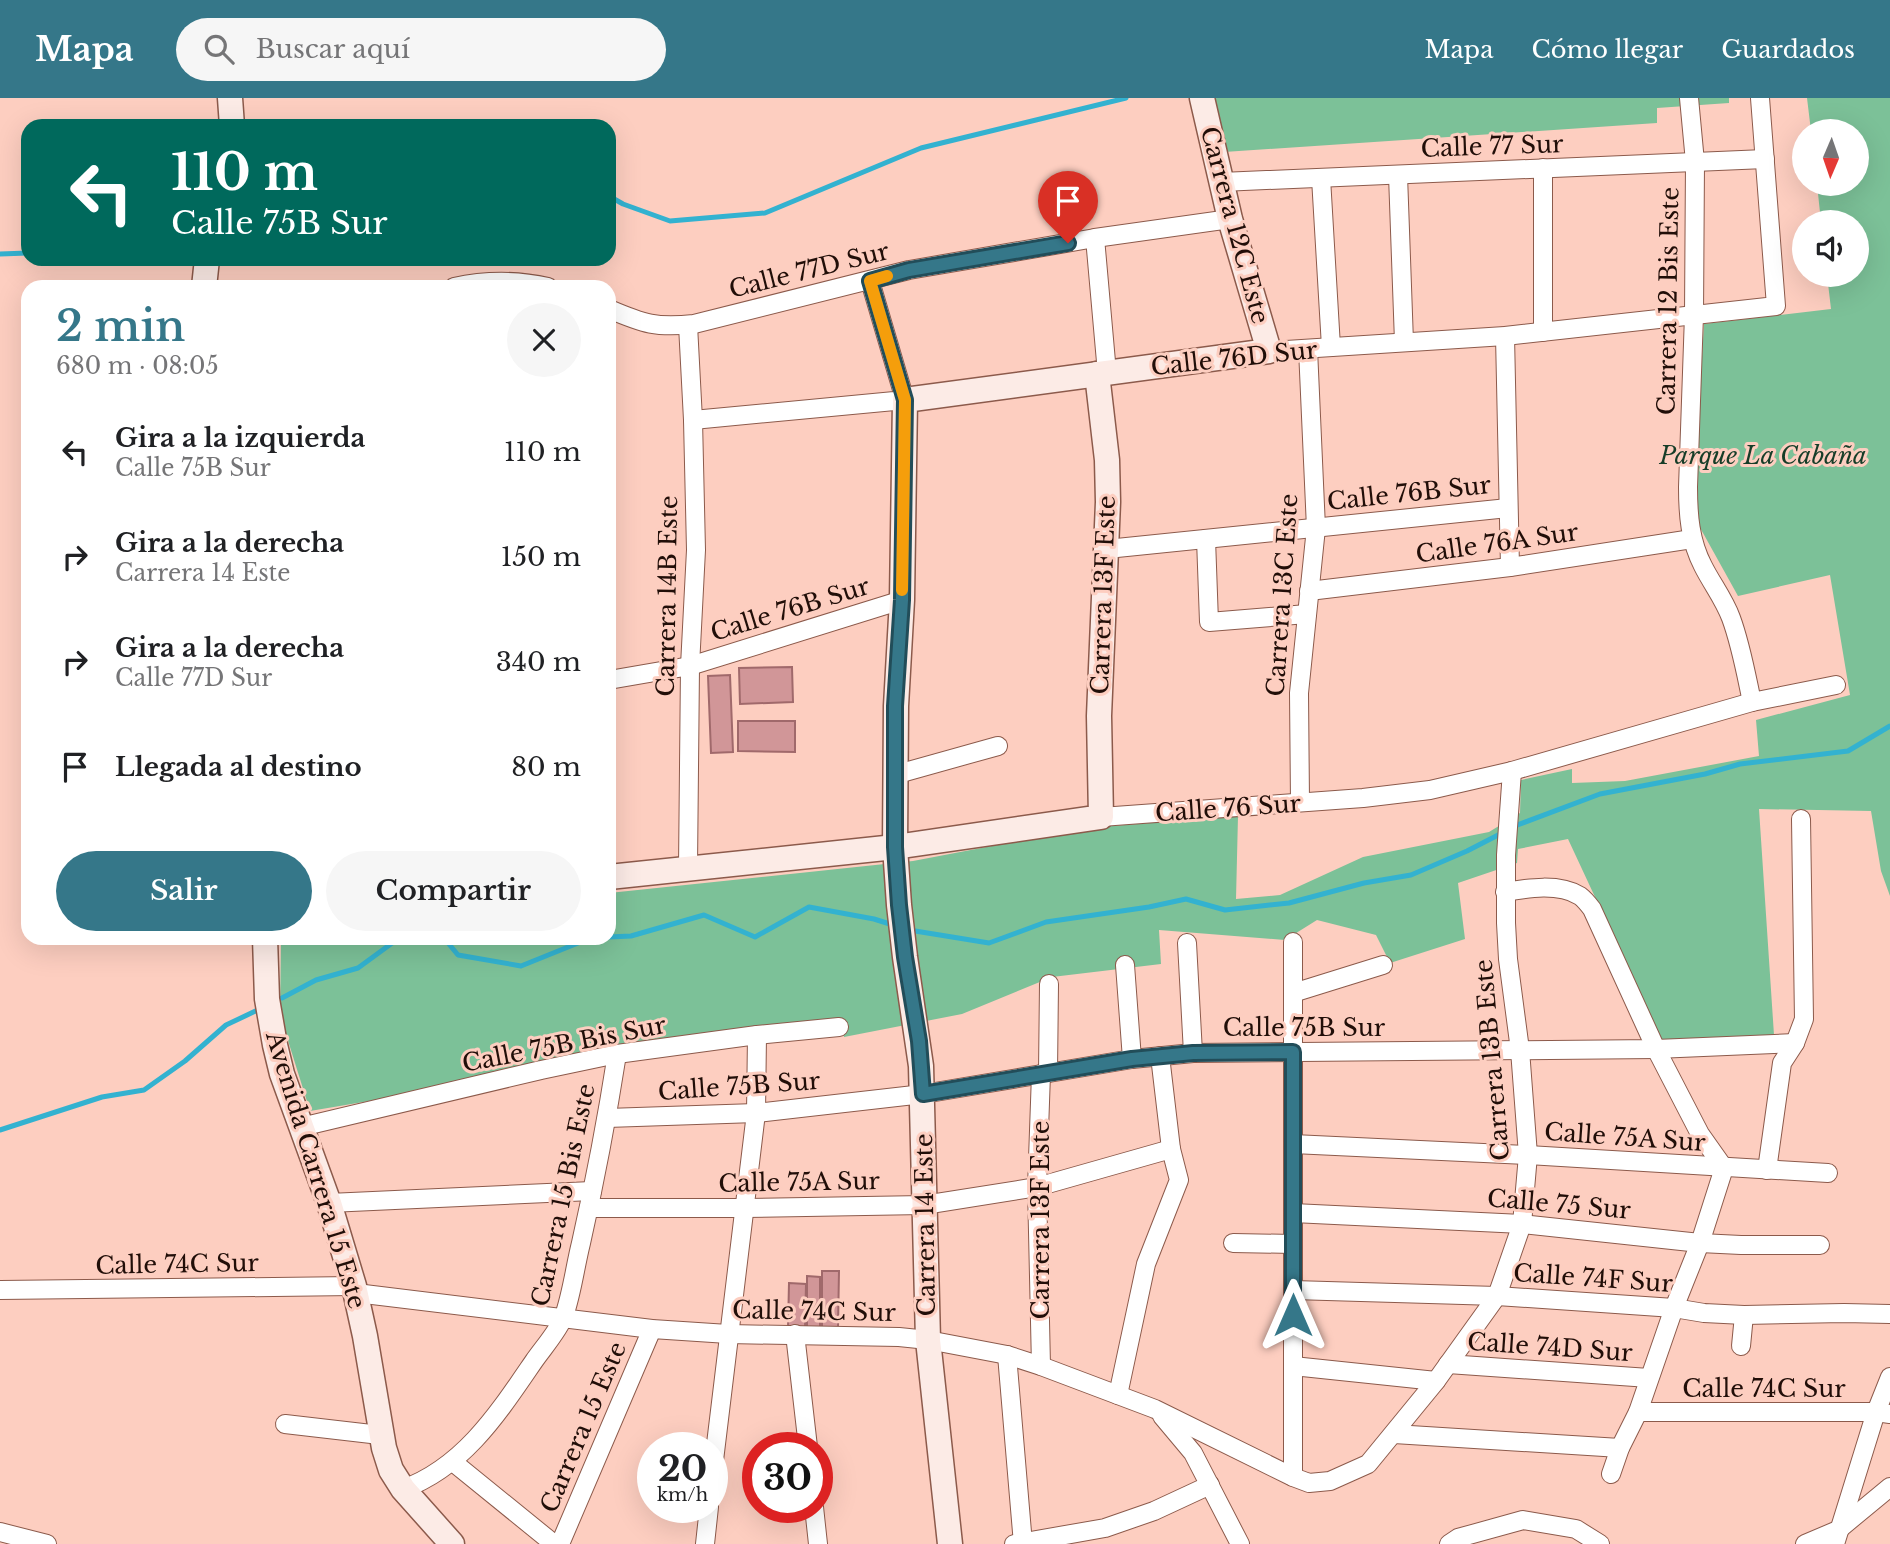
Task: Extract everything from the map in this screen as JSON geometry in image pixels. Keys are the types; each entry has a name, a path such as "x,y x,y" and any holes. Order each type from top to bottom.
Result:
{"street":[{"path":"230,98 232,119"},
{"name":"Carrera 12 Bis Este","path":"1689,98 1695,162 1688,516 1692,539 1702,565 1723,599 1732,620 1752,702"},
{"path":"1760,98 1765,159"},
{"name":"Carrera 12C Este","path":"1202,100 1230,219 1269,351"},
{"name":"Calle 77 Sur","path":"1221,182 1765,159"},
{"name":"Calle 76D Sur","path":"694,421 905,400 1269,351 1505,336 1776,306 1765,159"},
{"path":"1543,168 1543,332"},
{"path":"1398,175 1404,342"},
{"path":"1321,178 1331,347"},
{"name":"Calle 77D Sur","path":"616,313 653,325 688,325 909,270 1095,238 1230,219"},
{"path":"1095,238 1102,374"},
{"name":"Carrera 14 Este","path":"870,281 905,400 902,600 895,706 895,847 905,957 919,1041 923,1094 928,1340 950,1544"},
{"name":"Carrera 14B Este","path":"688,325 694,421 696,550 690,666 688,868"},
{"path":"1505,336 1510,567"},
{"name":"Carrera 13C Este","path":"1300,802 1299,693 1316,528 1308,349"},
{"name":"Carrera 13F Este","path":"1101,817 1098,716 1107,549 1107,460 1102,374"},
{"name":"Calle 76B Sur","path":"1107,549 1508,508"},
{"path":"1206,539 1209,622 1307,614"},
{"name":"Calle 76A Sur","path":"1309,591 1510,567 1692,539"},
{"name":"Calle 76B Sur","path":"616,679 690,666 902,600"},
{"name":"Calle 76 Sur","path":"616,876 895,847 1101,817 1363,798 1430,790 1512,771 1752,702 1836,685"},
{"path":"894,775 998,746"},
{"name":"Carrera 13B Este","path":"1368,1464 1436,1381 1497,1296 1522,1224 1528,1155 1520,1050 1508,959 1505,892 1512,771"},
{"path":"1767,1170 1782,1063 1795,1043 1804,1019 1801,819"},
{"path":"1505,892 1540,888 1561,889 1580,896 1592,909 1656,1049 1700,1134 1724,1168 1700,1243 1638,1412 1620,1448 1611,1474"},
{"path":"1293,942 1293,1477"},
{"path":"1187,943 1193,1053"},
{"name":"Avenida Carrera 15 Este","path":"265,945 267,999 272,1034 282,1074 329,1203 355,1290 367,1347 380,1435 391,1470 403,1489 452,1544"},
{"path":"1125,965 1132,1059"},
{"path":"1293,993 1383,965"},
{"name":"Carrera 13F Este","path":"1041,1366 1037,1187 1049,984"},
{"name":"Calle 75B Bis Sur","path":"301,1127 617,1054 838,1027"},
{"path":"717,1432 755,1113 757,1035"},
{"name":"Calle 75B Sur","path":"607,1118 755,1113 923,1094 1132,1059 1193,1053 1656,1049 1795,1043"},
{"name":"Carrera 15 Bis Este","path":"403,1489 419,1484 453,1462 478,1437 564,1319 591,1199 617,1054"},
{"path":"1118,1395 1146,1264 1179,1180 1171,1149 1160,1056"},
{"name":"Calle 75A Sur","path":"1293,1143 1828,1173"},
{"name":"Calle 75A Sur","path":"329,1203 591,1199 744,1208 924,1205 1037,1187 1171,1149"},
{"name":"Calle 75 Sur","path":"1293,1213 1522,1224 1700,1243 1820,1245"},
{"path":"1233,1243 1293,1244"},
{"name":"Calle 74C Sur","path":"0,1290 355,1290 652,1329 928,1340 1007,1355 1041,1366 1155,1409 1310,1483 1330,1481 1368,1464"},
{"name":"Calle 74F Sur","path":"1293,1290 1497,1296 1744,1315 1890,1314"},
{"path":"1741,1346 1744,1315"},
{"name":"Carrera 15 Este","path":"560,1544 652,1329"},
{"path":"796,1334 806,1432"},
{"path":"1007,1355 1023,1544"},
{"name":"Calle 74D Sur","path":"1448,1364 1649,1378"},
{"path":"1293,1366 1436,1381"},
{"path":"1837,1537 1883,1413 1890,1377"},
{"path":"1155,1409 1193,1453 1240,1544"},
{"name":"Calle 74C Sur","path":"1638,1412 1883,1413"},
{"path":"285,1424 380,1435"},
{"path":"1394,1434 1620,1448"},
{"path":"453,1462 554,1544"},
{"path":"1014,1544 1105,1528 1154,1511 1210,1485"},
{"path":"1805,1544 1837,1537 1890,1487"},
{"path":"1449,1544 1458,1538 1523,1520 1576,1530 1600,1544"},
{"path":"705,1544 707,1523"},
{"path":"816,1523 818,1544"},
{"path":"1500,1544 1501,1526"},
{"path":"0,1532 47,1544"}],"green space":[{"path":"1210,98 1729,98 1729,103 1657,108 1657,123 1224,152"},
{"name":"Parque La Cabaña","path":"1807,98 1890,98 1890,896 1881,871 1871,811 1759,809 1774,1035 1662,1041 1568,839 1518,849 1517,863 1458,883 1465,939 1390,963 1376,935 1317,920 1285,940 1159,930 1161,964 1052,977 962,1014 844,1037 842,1021 310,1111 280,1015 281,945 616,945 616,892 913,861 1087,828 1238,816 1236,899 1280,895 1363,857 1489,832 1520,813 1521,780 1572,769 1572,783 1625,781 1759,756 1756,720 1850,695 1830,575 1738,596 1698,524 1696,456 1704,324 1831,309 1828,287 1869,287 1869,210 1820,210 1818,196 1869,196 1869,119 1810,119"}],"building":[{"path":"792,667 793,702 740,704 739,668"},
{"path":"730,675 733,752 711,753 708,676"},
{"path":"738,721 795,721 795,752 738,751"},
{"path":"822,1271 839,1271 838,1328 822,1327"},
{"path":"807,1276 820,1277 820,1329 807,1329"},
{"path":"789,1283 806,1284 805,1329 788,1328"}],"waterway":[{"path":"616,200 670,221 765,213 921,148 1126,98"},
{"path":"0,254 21,253"},
{"path":"1512,827 1600,794 1705,774 1740,764 1848,751 1890,726"},
{"path":"909,930 989,943 1046,922 1186,899 1225,910 1289,903 1364,883 1411,875 1504,832"},
{"path":"616,937 631,936 704,915 755,937 809,907 893,925"},
{"path":"282,998 316,980 358,968 389,945"},
{"path":"450,945 458,955 521,966 573,945"},
{"path":"0,1130 102,1097 144,1090 185,1061 226,1025 262,1008"}],"slow traffic":[{"path":"887,276 870,281 905,400 902,590"}],"route":[{"path":"1068,243 909,270 870,281 905,400 902,600 895,706 895,847 899,905 919,1041 923,1094 1132,1059 1193,1053 1293,1052 1293,1315"}]}
